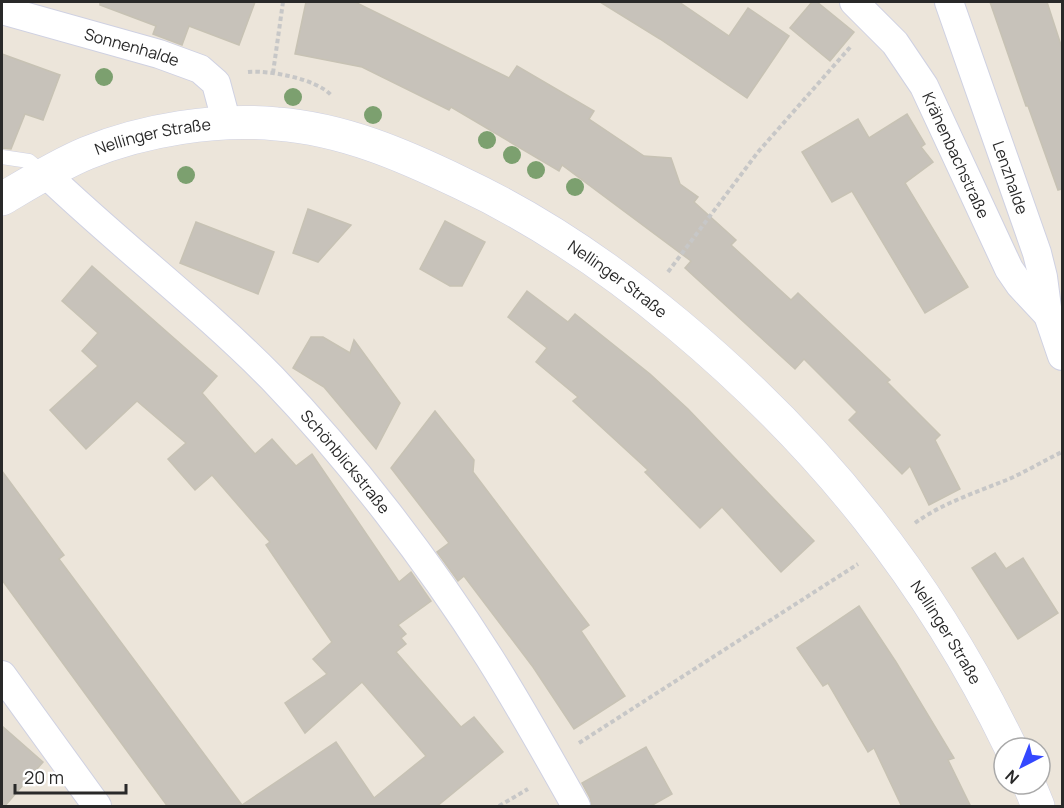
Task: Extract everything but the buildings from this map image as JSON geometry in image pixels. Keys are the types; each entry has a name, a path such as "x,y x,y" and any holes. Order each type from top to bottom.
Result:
{"main road":[{"name":"Nellinger Straße","path":"2,199 84,154 139,136 227,124 278,124 322,130 406,157 508,206 575,247 647,299 732,372 800,438 845,488 922,590 970,670 1005,736"}],"street":[{"name":"Krähenbachstraße","path":"854,2 895,43 915,72 934,106 1010,269 1020,285 1048,315"},
{"name":"Lenzhalde","path":"949,2 1037,253 1048,315 1062,356"},
{"name":"Sonnenhalde","path":"2,10 159,54 200,69 213,78 218,87 227,124"},
{"name":"Schönblickstraße","path":"46,174 87,213 239,346 339,452 448,597 489,657 546,778 576,807"},
{"path":"2,675 97,807"}],"lane":[{"path":"2,157 29,161 46,174"}],"path":[{"path":"273,73 283,2"},
{"path":"667,273 758,152 826,75"},
{"path":"920,519 1062,452"},
{"path":"499,807 546,778 566,751 863,561"}]}
